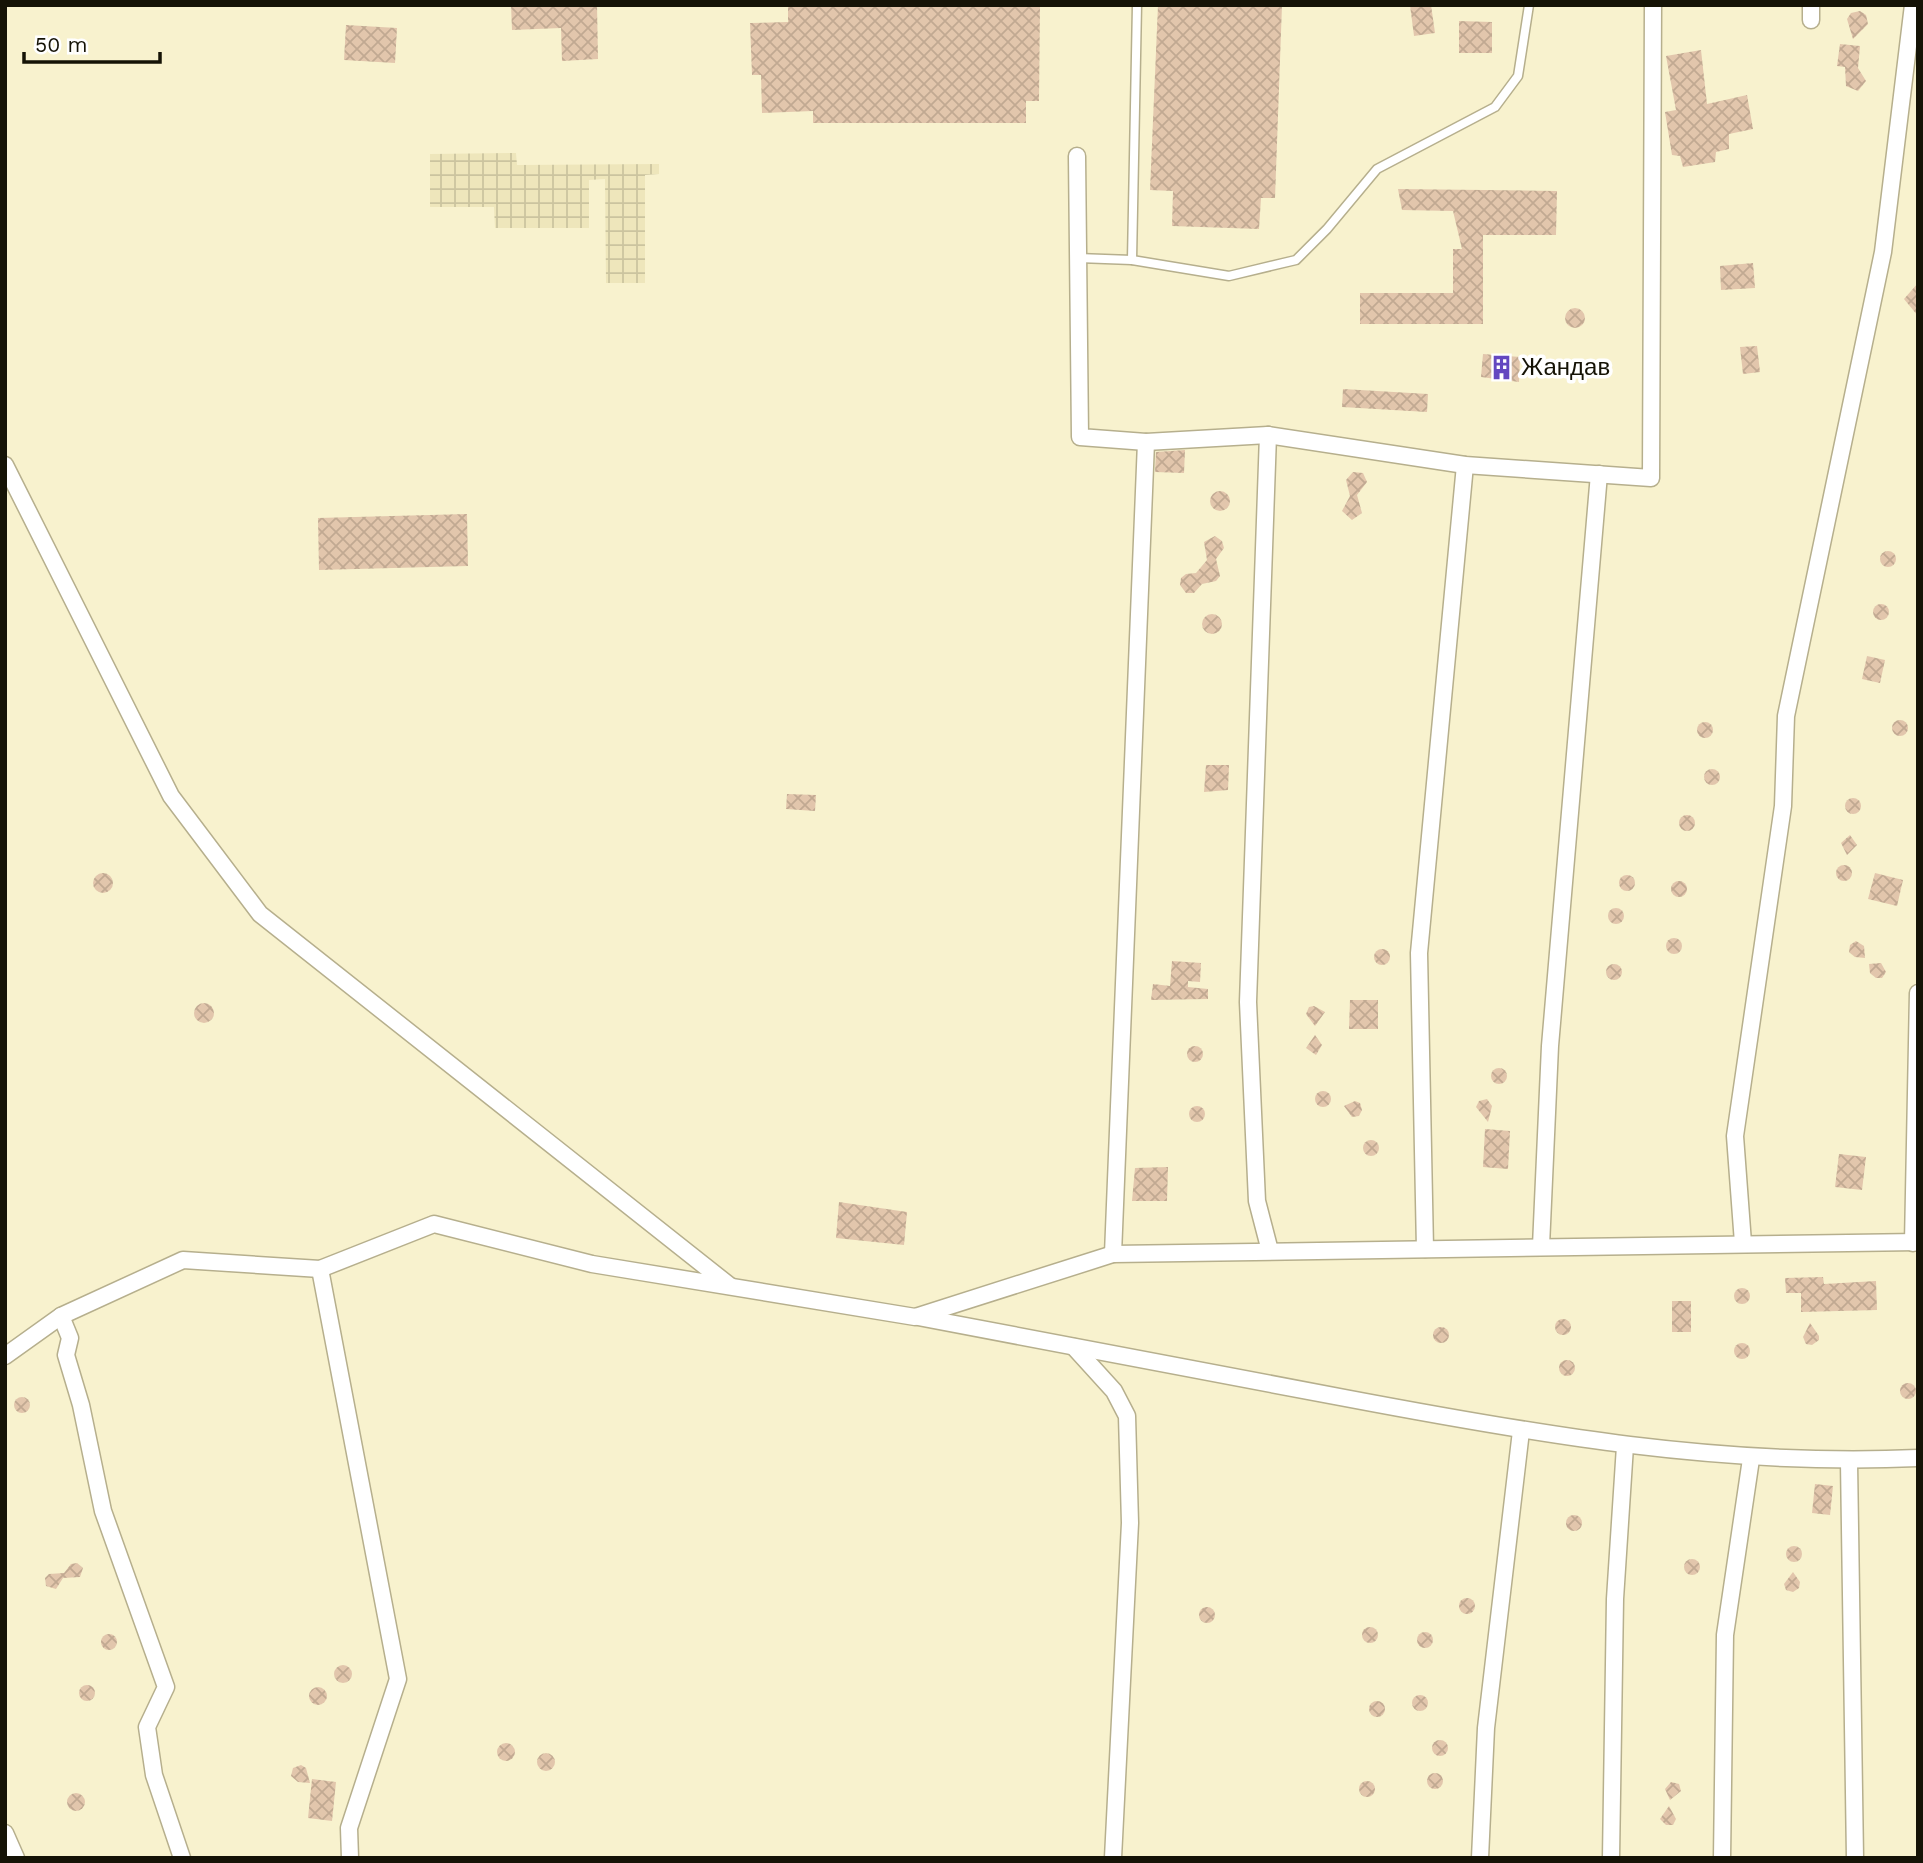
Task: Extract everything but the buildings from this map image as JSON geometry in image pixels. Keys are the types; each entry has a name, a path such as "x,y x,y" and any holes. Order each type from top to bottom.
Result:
{"street":[{"path":"1077,156 1080,437 1146,442 1268,435 1465,465 1651,478 1653,5"},
{"path":"1743,1243 1735,1136 1783,806 1786,716 1883,251 1913,5"},
{"path":"1268,435 1248,1002 1257,1201 1270,1251"},
{"path":"1113,1254 1146,442"},
{"path":"5,465 171,796 260,914 731,1287"},
{"path":"1425,1248 1419,953 1465,465"},
{"path":"1542,1246 1550,1046 1599,474"},
{"path":"915,1317 1113,1254 1743,1243 1915,1243 1918,993"},
{"path":"5,1356 61,1316 183,1260 320,1269 433,1224 592,1264 915,1317 1521,1431 1625,1446 1751,1459 1849,1462 1918,1458"},
{"path":"320,1269 398,1679 349,1829 350,1858"},
{"path":"61,1316 70,1338 66,1355 81,1405 103,1511 166,1687 147,1727 154,1775 183,1858"},
{"path":"1074,1347 1114,1391 1127,1416 1130,1523 1113,1858"},
{"path":"1480,1858 1486,1728 1521,1431"},
{"path":"1611,1858 1615,1599 1625,1446"},
{"path":"1722,1858 1725,1635 1751,1459"},
{"path":"1849,1462 1855,1858"},
{"path":"5,1833 16,1858"}],"lane":[{"path":"1132,260 1138,5"},
{"path":"1078,258 1132,260 1229,276 1296,260 1327,229 1377,169 1495,107 1518,76 1529,5"}],"shaded area":[{"path":"516,153 517,165 659,164 659,174 645,175 645,283 606,283 605,179 589,180 589,228 495,228 494,207 430,207 430,154"}],"place":[{"name":"Жандав","path":"1501,367"}]}
